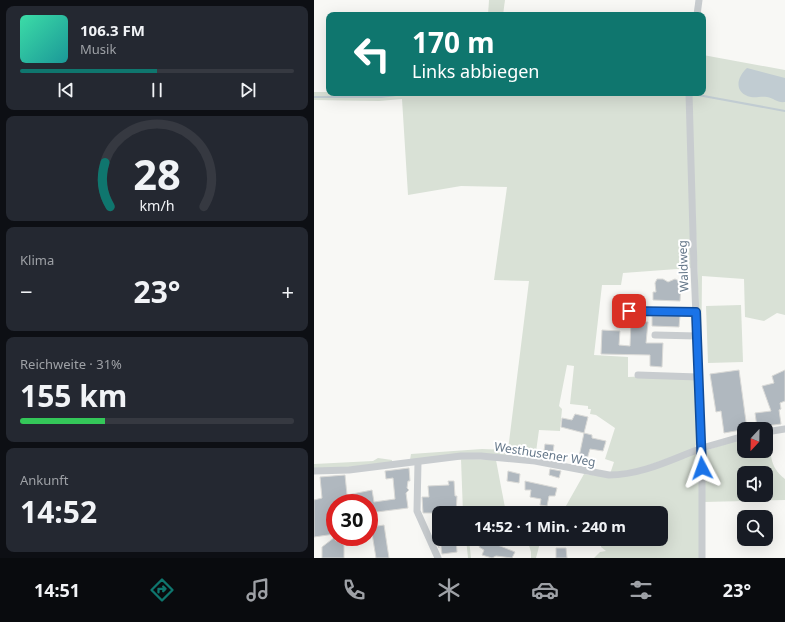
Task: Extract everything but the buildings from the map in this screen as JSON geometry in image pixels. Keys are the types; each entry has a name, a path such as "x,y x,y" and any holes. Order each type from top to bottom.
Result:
{"street":[{"path":"697,12 699,0"},
{"name":"Waldweg","path":"689,96 701,449 702,558"},
{"path":"629,311 696,312"},
{"path":"655,335 697,336"},
{"path":"638,375 698,377"},
{"path":"773,431 785,429"},
{"name":"Westhusener Weg","path":"314,471 349,470 481,456 535,461 603,474 621,475 636,472 737,438"},
{"path":"418,462 417,510 438,558"}],"shaded area":[{"path":"489,0 505,0 503,12 488,12"},
{"path":"706,56 785,70 785,315 777,313 764,321 745,317 744,279 702,276 701,372 691,96 706,96"},
{"path":"747,68 785,78 785,102 780,102 767,97 751,97 745,95 739,89 738,85 743,72"},
{"path":"314,92 326,92 326,96 688,96 691,268 623,273 621,285 602,285 594,355 628,357 628,377 696,374 698,440 694,449 635,470 610,474 614,462 605,459 615,428 596,415 590,414 591,409 588,409 588,406 570,404 574,366 567,365 559,406 562,409 560,431 539,430 535,459 410,460 411,454 482,449 508,450 529,281 494,280 507,187 461,186 408,195 402,99 379,101 314,100"},
{"path":"741,305 743,362 708,363 706,306"},
{"path":"737,440 737,458 772,458 776,469 785,479 785,500 773,500 773,466 737,466 737,501 704,502 704,451"},
{"path":"697,453 699,454 701,558 594,558 600,552 606,551 601,547 668,546 668,506 566,506 584,474 609,477"},
{"path":"378,458 392,460 392,462 314,469 314,464 373,461"},
{"path":"461,459 496,460 505,506 463,506"},
{"path":"467,546 470,546 471,558 468,558"},
{"path":"529,546 539,546 536,558 531,558"}],"waterway":[{"path":"314,97 388,96"},
{"path":"703,96 785,111"}],"route":[{"path":"629,311 696,312 702,468"}]}
